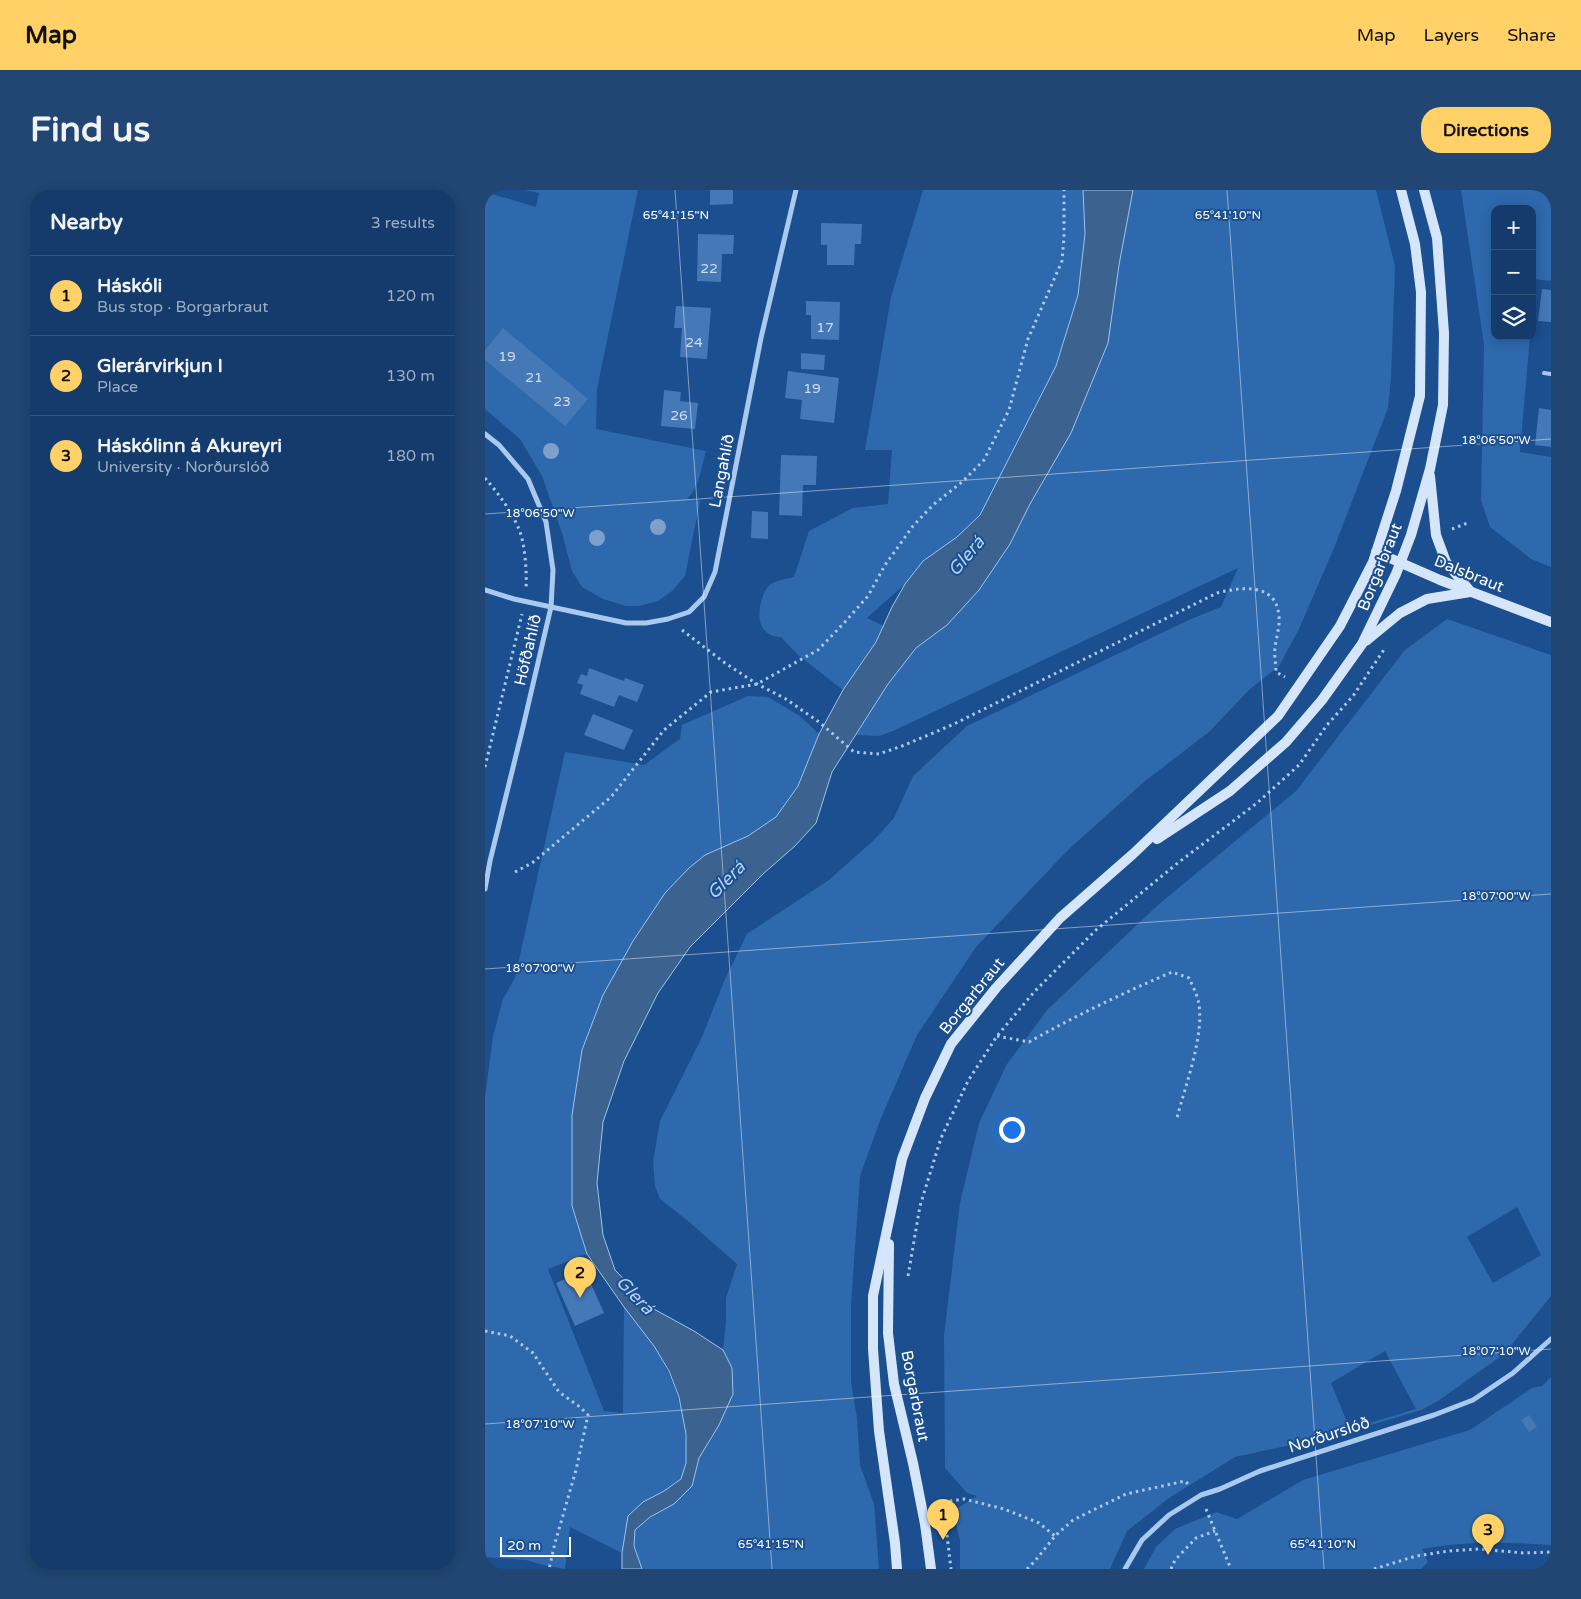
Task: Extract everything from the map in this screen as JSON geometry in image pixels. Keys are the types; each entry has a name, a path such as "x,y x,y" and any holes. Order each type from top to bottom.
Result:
{"street":[{"name":"Langahlíð","path":"485,590 525,601 626,623 646,624 689,612 704,597 715,572 761,338 796,190"},
{"name":"Borgarbraut","path":"897,1569 879,1432 873,1349 873,1296 902,1160 925,1098 951,1044 996,988 1060,918 1133,854 1279,716 1340,626 1373,562 1396,491 1419,396 1421,292 1415,244 1401,190"},
{"name":"Borgarbraut","path":"1133,854 1230,791 1286,742 1322,700 1362,644 1401,562 1411,535 1430,469 1443,405 1444,334 1437,238 1424,190"},
{"name":"Höfðahlíð","path":"485,434 499,445 528,479 546,522 553,570 551,607 490,861 485,889"},
{"path":"1430,469 1436,535 1446,562 1471,592"},
{"name":"Dalsbraut","path":"1376,552 1433,577 1551,622"},
{"path":"1362,644 1401,613 1427,599 1471,592"},
{"name":"Borgarbraut","path":"889,1226 888,1333 894,1384 913,1462 925,1524 931,1569"},
{"name":"Norðurslóð","path":"1125,1569 1142,1540 1169,1515 1201,1496 1261,1470 1434,1415 1473,1400 1513,1373 1551,1339"}],"lane":[{"path":"1544,374 1551,374"}],"path":[{"path":"485,200 487,190"},
{"path":"515,872 532,863 611,797 664,730 711,692 757,684 818,650 868,596 885,565 913,526 933,505 984,460 1009,410 1028,339 1062,261 1064,190"},
{"path":"485,478 502,498 519,528 527,571 525,601 485,767"},
{"path":"1436,535 1471,522"},
{"path":"668,619 725,663 757,684 786,699 819,722 854,752 879,754 952,725 1217,593 1232,589 1249,588 1259,590 1269,596 1277,606 1280,618 1275,650 1276,672 1299,685"},
{"path":"907,1283 920,1206 941,1138 969,1081 997,1036 1035,991 1096,930 1179,862 1257,803 1299,765 1327,725 1353,696 1387,645"},
{"path":"997,1036 1029,1042 1058,1026 1171,972 1189,978 1198,1000 1200,1025 1177,1118"},
{"path":"485,1331 509,1336 533,1353 559,1392 588,1415 576,1470 549,1569"},
{"path":"1027,1569 1055,1536 1073,1520 1126,1494"},
{"path":"934,1499 945,1518 951,1569"},
{"path":"937,1504 964,1500 1003,1509 1039,1523 1055,1536"},
{"path":"1171,1569 1175,1560 1196,1538 1215,1531"},
{"path":"1374,1569 1416,1556 1449,1551 1479,1549 1524,1553 1551,1552"}],"shaded area":[{"path":"524,190 638,190 597,389 596,429 706,451 697,483 687,499 700,501 685,576 672,591 658,601 640,606 626,606 603,599 582,587 572,571 562,533 542,476 520,439 485,409 485,192 536,207 539,193"},
{"path":"923,190 1083,190 1085,234 1078,295 1056,366 980,515 957,537 923,561 905,584 867,618 884,626 876,642 843,690 798,655 781,637 770,635 766,632 760,622 760,610 762,598 767,587 794,577 809,531 853,508 888,504 892,450 865,450 891,297"},
{"path":"1133,190 1376,190 1395,266 1391,379 1388,408 1334,548 1299,629 1279,666 1250,689 1209,732 1145,781 1069,849 976,947 917,1035 881,1118 860,1176 851,1305 851,1382 857,1418 860,1465 874,1504 879,1569 642,1569 634,1546 635,1530 650,1517 674,1504 692,1486 699,1458 719,1425 732,1368 723,1350 726,1298 737,1264 660,1199 655,1186 653,1162 660,1121 702,1037 725,979 747,934 829,880 876,838 894,818 913,776 967,726 1191,619 1221,607 1238,568 893,731 879,736 856,735 888,684 916,648 947,625 1010,544 1029,504 1071,433 1119,265"},
{"path":"1461,190 1551,190 1551,281 1536,279 1536,205 1491,205 1491,340 1530,340 1520,452 1551,457 1551,567 1531,559 1490,527 1481,500 1484,344"},
{"path":"1447,619 1551,655 1551,1296 1504,1354 1438,1401 1421,1410 1338,1435 1235,1457 1169,1498 1127,1531 1110,1569 960,1569 960,1540 953,1511 977,1496 967,1493 945,1468 944,1335 960,1203 979,1123 1007,1064 1048,1009 1158,905 1296,791 1405,650","holes":["1517,1207 1541,1255 1493,1283 1467,1237","1385,1351 1416,1409 1350,1429 1331,1383"]},
{"path":"748,696 768,697 800,716 819,734 798,786 776,817 748,836 705,855 689,868 572,1206 587,1254 548,1269 604,1411 623,1413 624,1307 648,1338 659,1355 676,1390 685,1428 685,1471 679,1481 628,1516 622,1553 570,1527 565,1569 526,1560 485,1557 485,1097 493,1036 503,999 515,978 565,752 644,765 680,739 682,725"},
{"path":"1551,1377 1551,1545 1487,1543 1438,1546 1422,1549 1428,1562 1421,1569 1144,1569 1156,1547 1175,1529 1216,1512 1237,1519 1303,1480 1470,1430 1532,1388 1542,1386"}],"water":[{"name":"Glerá","path":"1083,190 1133,190 1119,265 1108,343 1071,433 1030,504 1010,544 979,590 947,625 916,648 888,684 832,772 816,823 795,846 764,873 690,947 658,993 624,1061 603,1122 597,1183 603,1235 615,1270 652,1308 694,1331 723,1350 732,1368 733,1394 719,1425 699,1458 692,1486 674,1504 650,1517 635,1530 634,1546 642,1569 622,1569 622,1553 628,1516 643,1502 681,1479 686,1463 686,1434 679,1397 669,1371 654,1346 587,1254 572,1206 572,1115 582,1050 603,995 633,941 665,893 689,868 705,855 748,836 776,817 798,786 819,734 843,690 876,642 905,584 923,561 957,537 980,515 1056,366 1078,295 1085,234"}],"building":[{"path":"710,190 733,190 733,204 710,205"},
{"path":"821,223 862,224 861,244 855,244 854,265 827,265 827,245 821,245"},
{"path":"698,234 734,235 733,254 722,254 721,282 697,281"},
{"path":"1542,289 1551,290 1551,322 1538,321"},
{"path":"806,301 840,302 839,340 811,339 811,315 806,315"},
{"path":"676,306 711,308 707,359 680,357 682,328 674,328"},
{"path":"503,328 588,399 565,426 485,360 485,350"},
{"path":"801,353 825,355 824,370 801,369"},
{"path":"788,371 839,378 834,423 800,419 802,400 785,398"},
{"path":"664,390 681,392 680,401 698,403 695,429 661,426"},
{"path":"1539,408 1551,410 1551,447 1535,445"},
{"path":"781,455 817,456 816,485 803,485 802,516 779,515"},
{"path":"752,511 768,512 768,539 751,538"},
{"path":"589,668 624,681 625,678 644,685 637,702 619,695 614,707 580,694 583,685 577,683 581,674 587,676"},
{"path":"593,714 633,730 624,750 584,735"},
{"path":"585,1270 604,1313 575,1326 556,1283"},
{"path":"1529,1415 1537,1427 1529,1432 1521,1420"}],"place":[{"name":"Glerárvirkjun I","path":"580,1298"},
{"name":"Háskóli","path":"943,1540"},
{"name":"Háskólinn á Akureyri","path":"1488,1555"}]}
